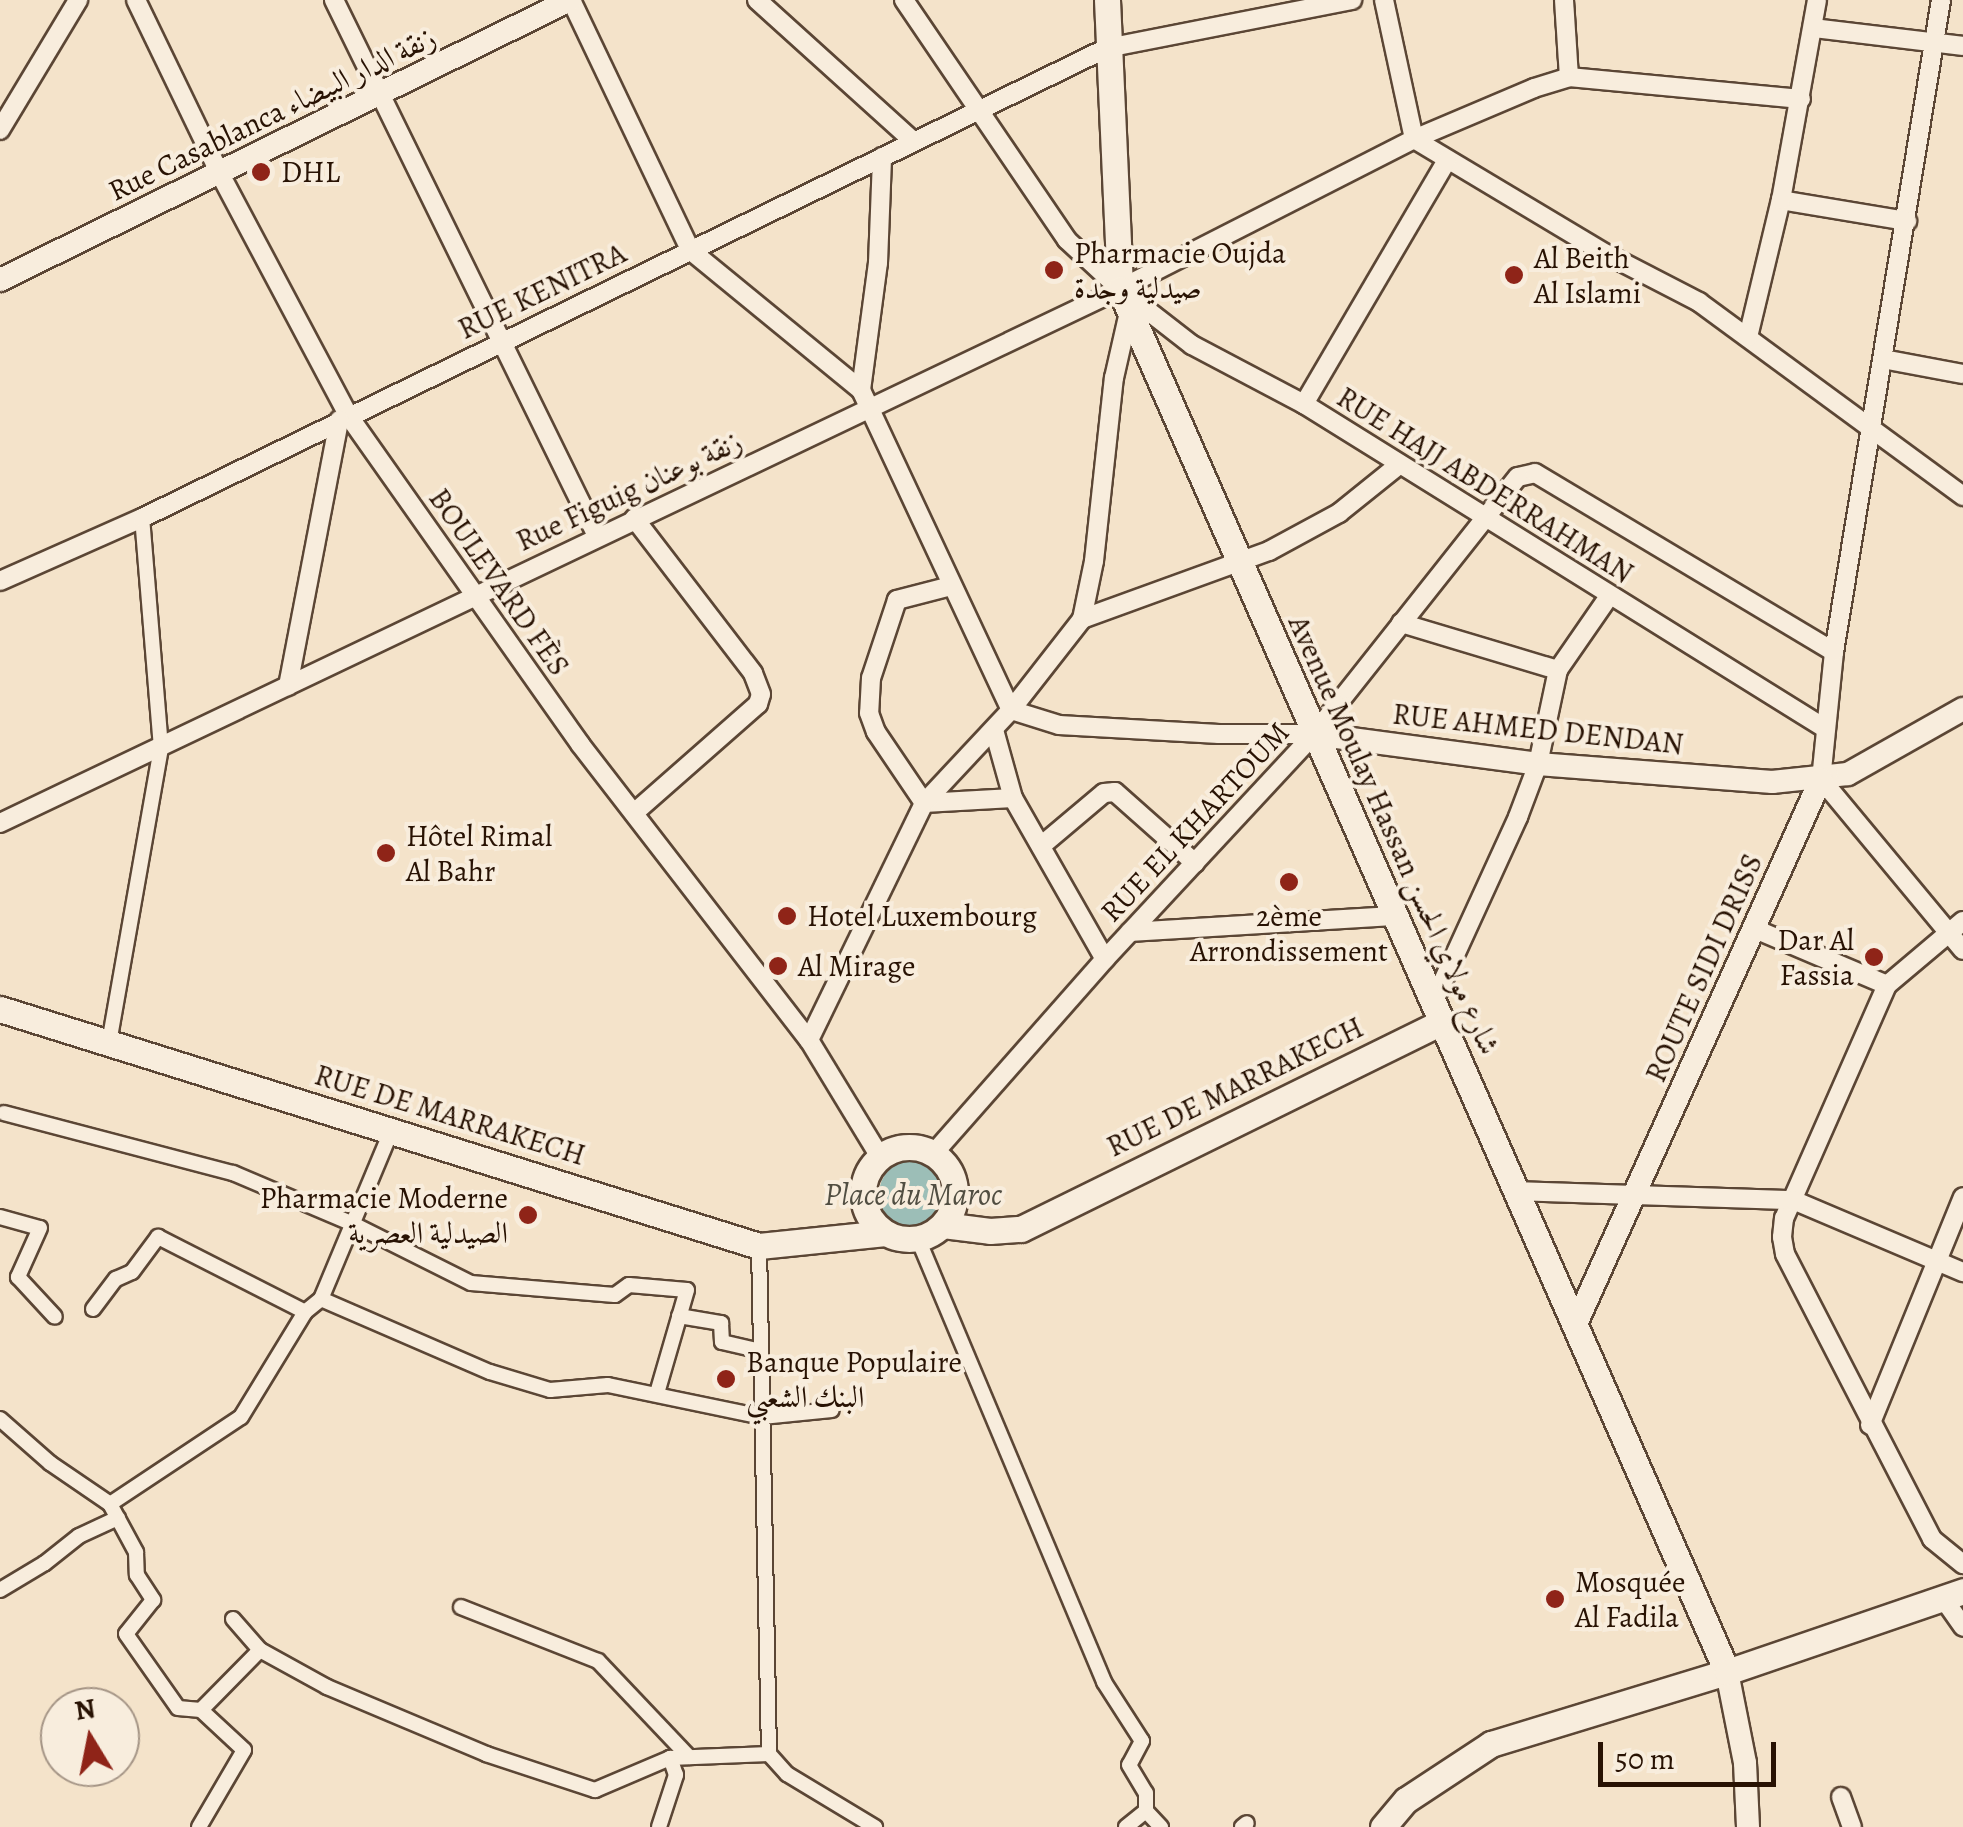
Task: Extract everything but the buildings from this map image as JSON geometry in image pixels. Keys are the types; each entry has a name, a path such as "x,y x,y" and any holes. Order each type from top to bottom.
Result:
{"main road":[{"name":"Avenue Moulay Hassan شارع مولاي الحسن","path":"1108,0 1107,48 1124,300 1727,1672"},
{"name":"RUE DE MARRAKECH","path":"0,1009 759,1246 885,1233"},
{"name":"RUE DE MARRAKECH","path":"943,1225 990,1231 1020,1229 1437,1013"},
{"path":"906,1146 934,1153 947,1165 955,1182 956,1200 943,1225 918,1239 885,1233 866,1211 864,1182 880,1157 906,1146"},
{"path":"1383,1827 1406,1800 1490,1744 1727,1672 1953,1594"}],"street":[{"path":"0,130 78,0"},
{"name":"BOULEVARD FÈS","path":"136,0 344,418 634,814 809,1040 880,1157"},
{"path":"334,0 597,536"},
{"path":"570,0 690,250 866,398 1011,710"},
{"name":"Rue Casablanca زنقة الدار البيضاء","path":"0,280 570,0"},
{"path":"757,0 912,140"},
{"name":"RUE HAJJ ABDERRAHMAN","path":"904,0 1078,254 1124,300 1192,345 1304,404 1823,727"},
{"name":"RUE KENITRA","path":"0,581 142,518 1107,48 1352,0"},
{"path":"1384,0 1414,138 1606,254 1699,302 1963,496"},
{"path":"1564,0 1569,78 1800,99"},
{"path":"1748,337 1781,200 1817,0"},
{"path":"1941,0 1834,652 1823,727 1821,779 1956,926 1963,950"},
{"path":"1813,28 1934,46 1963,46"},
{"name":"Rue Figuig زنقة بوعنان","path":"0,824 634,518 866,398 1124,300 1414,138 1569,78"},
{"path":"866,398 878,263 882,157"},
{"path":"1304,404 1447,160"},
{"path":"1781,200 1907,221"},
{"path":"809,1040 924,803 994,730 1082,619 1094,561 1124,300"},
{"path":"1883,359 1963,374"},
{"path":"288,686 344,418"},
{"path":"1082,619 1306,532 1400,464"},
{"name":"RUE EL KHARTOUM","path":"934,1153 1105,959 1314,734 1483,516 1518,477 1534,473 1834,652"},
{"path":"109,1043 162,748 142,518"},
{"path":"634,518 753,673 761,694 758,704 634,814"},
{"path":"924,803 876,732 868,696 897,600 951,586"},
{"path":"1437,1013 1538,764 1558,670 1610,595"},
{"path":"1401,623 1558,670"},
{"path":"1821,779 1848,774 1963,709"},
{"name":"RUE AHMED DENDAN","path":"1011,710 1059,725 1219,734 1314,734 1538,764 1772,782 1821,779"},
{"path":"994,730 1013,798 1105,959"},
{"name":"ROUTE SIDI DRISS","path":"1575,1326 1638,1194 1821,779"},
{"path":"1041,846 1104,793 1114,792 1194,863"},
{"path":"924,803 1013,798"},
{"path":"1130,932 1393,916"},
{"path":"1956,926 1886,985 1784,1218 1785,1254 1870,1425 1932,1539 1963,1564"},
{"path":"1756,929 1886,985"},
{"path":"4,1113 233,1174 350,1223 471,1284 615,1296 629,1285 687,1290 657,1393"},
{"path":"110,1504 241,1418 305,1312 322,1299 350,1223 391,1132"},
{"path":"1515,1191 1793,1200 1963,1272"},
{"path":"1870,1425 1963,1197"},
{"path":"0,1217 40,1228 18,1277 56,1317"},
{"path":"93,1309 116,1278 132,1272 158,1237 305,1312"},
{"path":"918,1239 1104,1682 1142,1741 1129,1765 1146,1794 1146,1811 1161,1827"},
{"path":"759,1246 769,1754 787,1774 875,1827"},
{"path":"322,1299 490,1372 550,1390 608,1385 762,1417 832,1410"},
{"path":"679,1316 722,1323 722,1342 761,1351"},
{"path":"0,1419 50,1464 110,1504 136,1552 136,1575 152,1600 126,1634 178,1708 201,1710 244,1750 198,1827"},
{"path":"0,1590 45,1563 79,1536 118,1518"},
{"path":"1953,1594 1963,1626"},
{"path":"460,1608 598,1660 689,1757"},
{"path":"233,1619 260,1650 326,1688 398,1720 595,1790 670,1758 769,1754"},
{"path":"201,1710 260,1650"},
{"path":"1727,1672 1745,1763 1748,1827"},
{"path":"659,1827 676,1774 670,1758"},
{"path":"1841,1797 1852,1827"},
{"path":"1126,1827 1146,1811"}],"water":[{"name":"Place du Maroc","path":"913,1160 926,1162 937,1170 945,1181 945,1207 937,1218 926,1226 913,1228 900,1226 889,1218 881,1207 879,1194 881,1181 889,1170 900,1162"}],"place":[{"name":"DHL","path":"261,172"},
{"name":"Pharmacie Oujda صيدلية وجدة","path":"1054,270"},
{"name":"Al Beith Al Islami","path":"1514,275"},
{"name":"Hôtel Rimal Al Bahr","path":"386,853"},
{"name":"2ème Arrondissement","path":"1289,882"},
{"name":"Hotel Luxembourg","path":"787,916"},
{"name":"Dar Al Fassia","path":"1874,957"},
{"name":"Al Mirage","path":"778,966"},
{"name":"Pharmacie Moderne الصيدلية العصرية","path":"528,1215"},
{"name":"Banque Populaire البنك الشعبي","path":"726,1379"},
{"name":"Mosquée Al Fadila","path":"1555,1599"}]}
